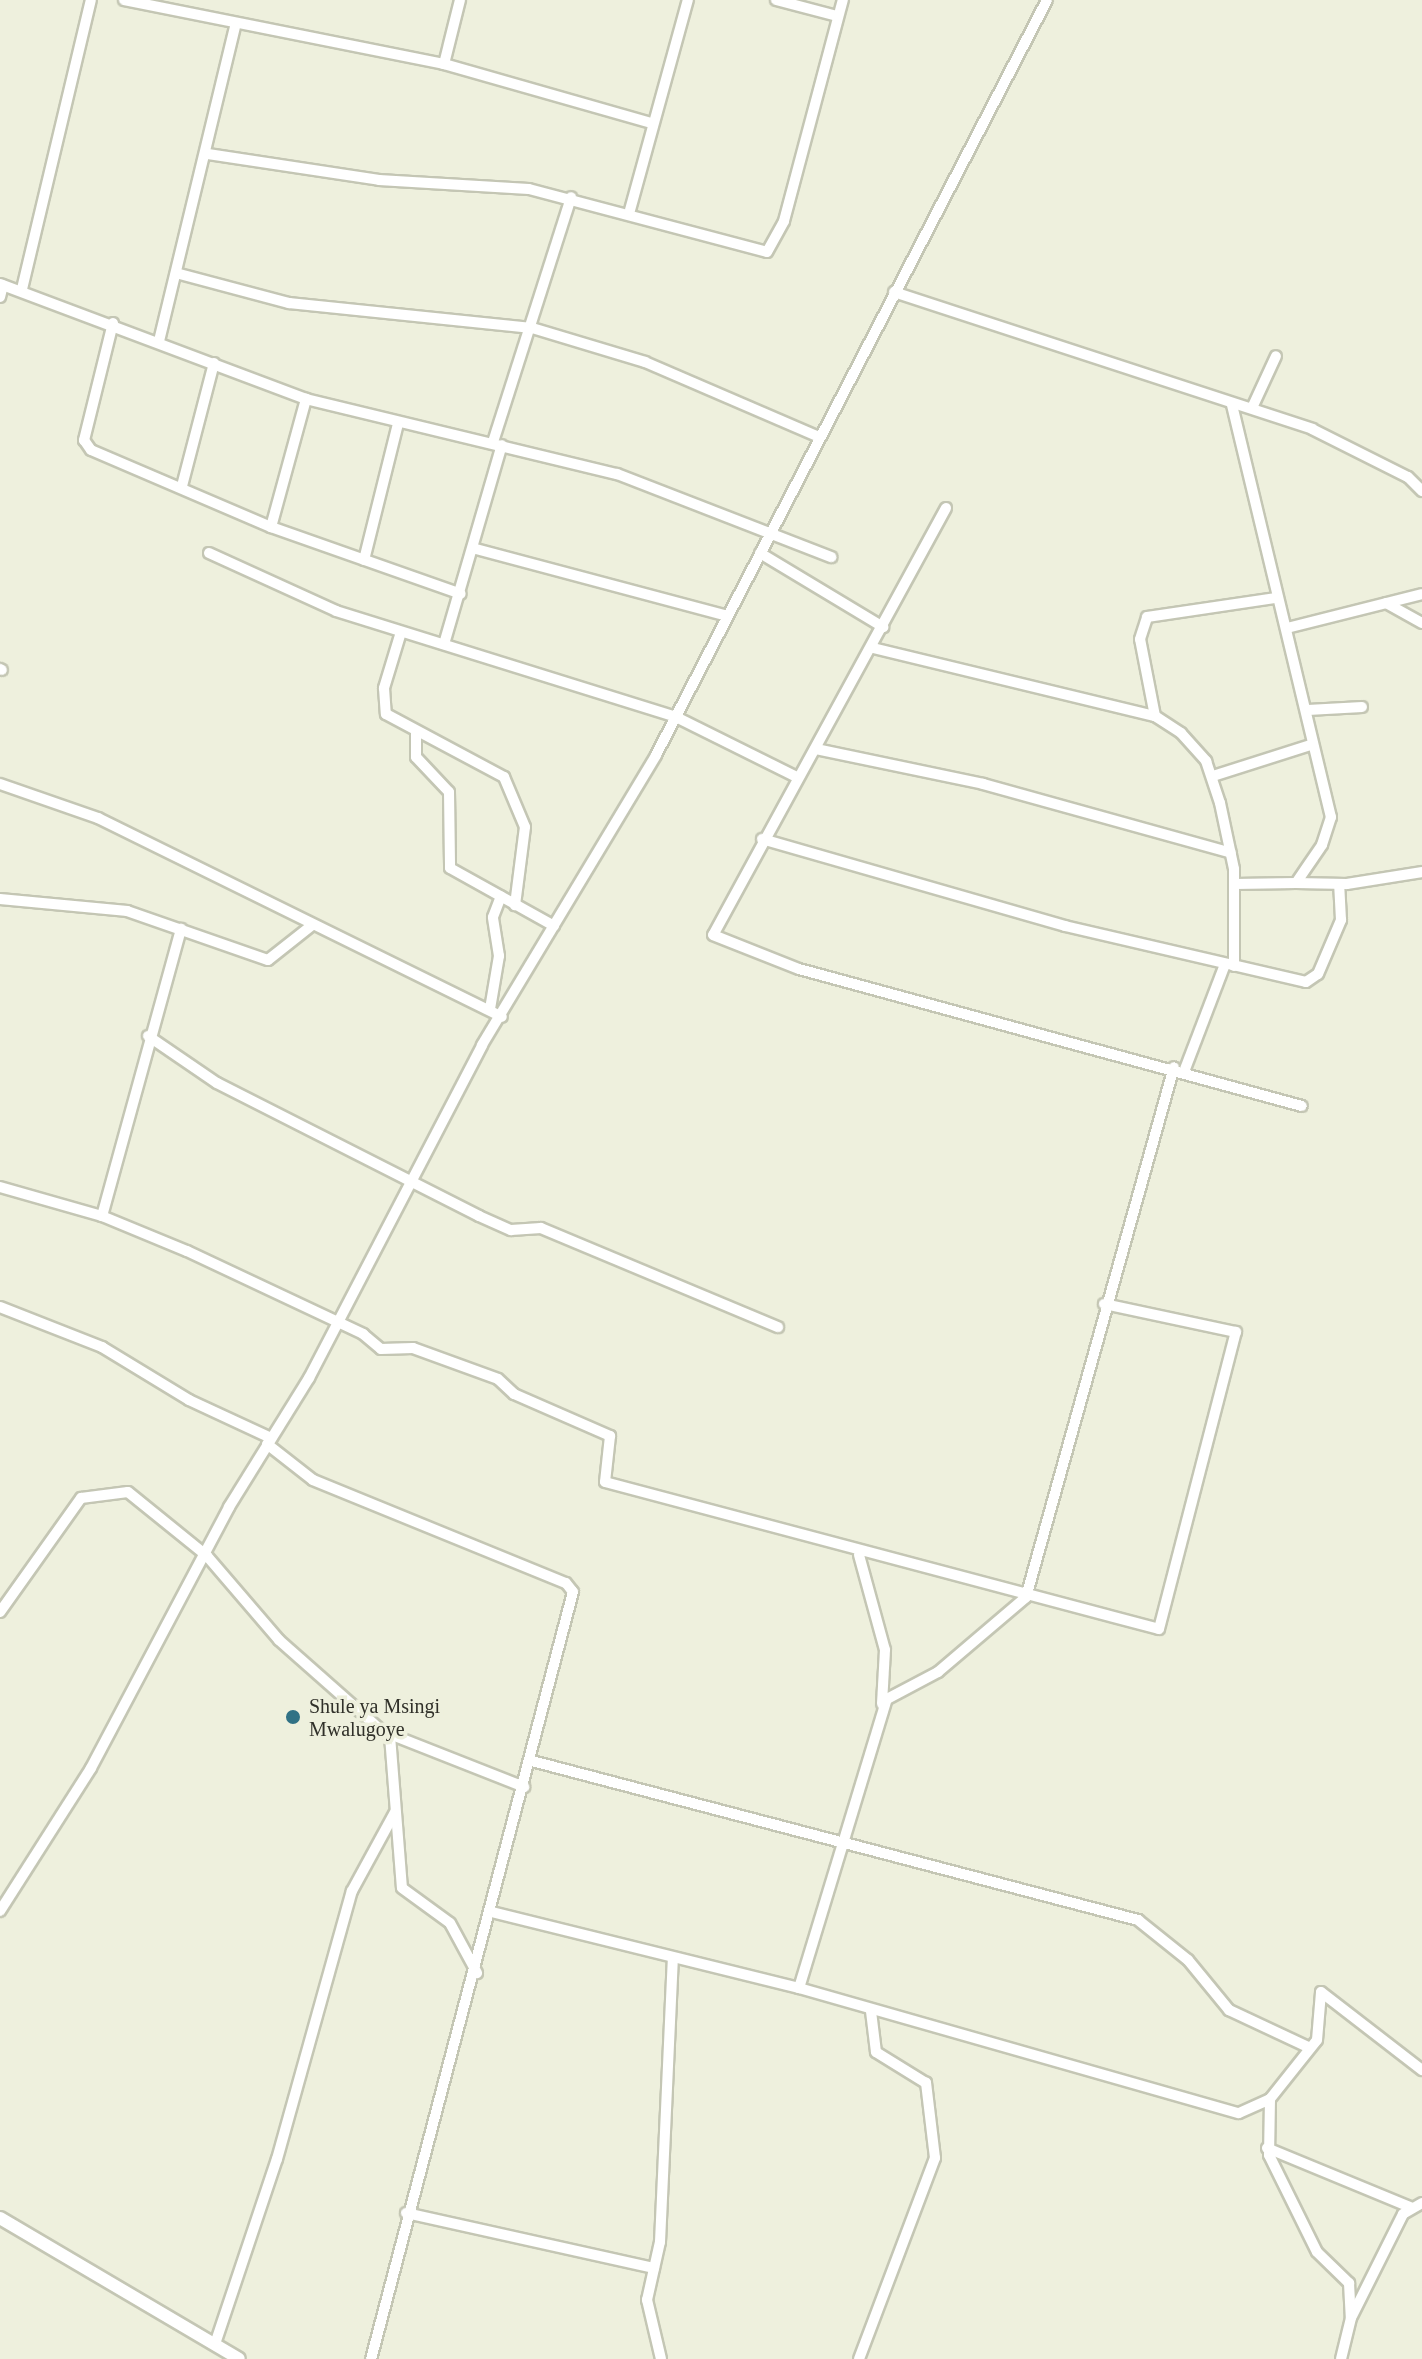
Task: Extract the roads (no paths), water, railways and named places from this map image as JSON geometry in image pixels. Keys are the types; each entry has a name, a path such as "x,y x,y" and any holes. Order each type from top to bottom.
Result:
{"street":[{"path":"22,289 91,0"},
{"path":"124,0 162,4 236,23 444,64 651,123"},
{"path":"444,64 460,0"},
{"path":"630,210 651,123 688,0"},
{"path":"776,0 837,16"},
{"path":"208,154 571,197 630,210 759,252 772,249 843,0"},
{"path":"0,1911 91,1768 269,1441 338,1323 502,1017 674,716 1047,0"},
{"path":"159,341 208,154 236,23"},
{"path":"444,644 476,549 498,444 571,197"},
{"path":"176,273 289,303 532,328 645,362 819,437"},
{"path":"0,297 2,284 22,289 306,399 398,424 498,444 617,474 831,557"},
{"path":"894,292 1232,405 1252,408 1420,486"},
{"path":"113,323 84,440 91,450 182,486 271,527 461,594"},
{"path":"1252,408 1276,356"},
{"path":"182,486 214,363"},
{"path":"271,527 306,399"},
{"path":"1232,405 1275,598 1287,628 1308,710 1311,745 1330,822 1296,883"},
{"path":"364,560 398,424"},
{"path":"946,508 873,648 714,923 718,939 799,969 1180,1068 1302,1106"},
{"path":"476,549 727,616"},
{"path":"209,553 401,632 674,716 797,777"},
{"path":"760,553 883,627"},
{"path":"1287,628 1422,594"},
{"path":"1155,716 1140,639 1147,617 1275,598"},
{"path":"1386,603 1422,623"},
{"path":"401,632 383,700 390,720 504,777 525,827 515,905"},
{"path":"873,648 1155,716 1194,745 1213,776 1235,884 1230,965 1180,1068 1104,1304 1026,1597 938,1672 891,1695 882,1710"},
{"path":"1308,710 1362,707"},
{"path":"416,732 416,757 449,792 448,864 554,926"},
{"path":"1213,776 1311,745"},
{"path":"816,749 983,784 1231,853"},
{"path":"0,784 98,818 311,926 502,1017"},
{"path":"762,839 1230,965 1315,978 1341,920 1339,884"},
{"path":"1235,884 1339,884 1422,872"},
{"path":"490,1009 499,956 493,917 501,896"},
{"path":"0,899 89,904 181,929 268,960 311,926"},
{"path":"102,1216 148,1036 181,929"},
{"path":"148,1036 217,1083 509,1230 541,1228 778,1327"},
{"path":"0,1187 102,1216 338,1323 381,1349 409,1347 462,1362 608,1434 605,1482 859,1555 1026,1597 1163,1626 1236,1332 1104,1304"},
{"path":"0,1307 102,1347 189,1400 269,1441 313,1480 571,1587 532,1761 477,1973 406,2213 371,2359"},
{"path":"0,1612 90,1493 128,1492 207,1556 279,1640 390,1736 524,1787"},
{"path":"799,1988 848,1841 882,1710 885,1650 859,1555"},
{"path":"390,1736 402,1888 450,1923 477,1973"},
{"path":"532,1761 848,1841 1146,1923 1229,2010 1310,2048"},
{"path":"215,2344 356,1882 395,1812"},
{"path":"492,1912 799,1988 1166,2098 1239,2113 1270,2099 1310,2048 1321,2029 1321,1992 1422,2070"},
{"path":"661,2359 647,2303 654,2268 673,1958"},
{"path":"859,2359 935,2158 926,2083 876,2052 871,2011"},
{"path":"1270,2099 1267,2148 1317,2252 1347,2277 1351,2318"},
{"path":"1267,2148 1410,2207 1422,2203"},
{"path":"1341,2359 1351,2318 1410,2207"},
{"path":"406,2213 654,2268"},
{"path":"0,2218 239,2359"}],"place":[{"name":"Shule ya Msingi Mwalugoye","path":"293,1717"}]}
